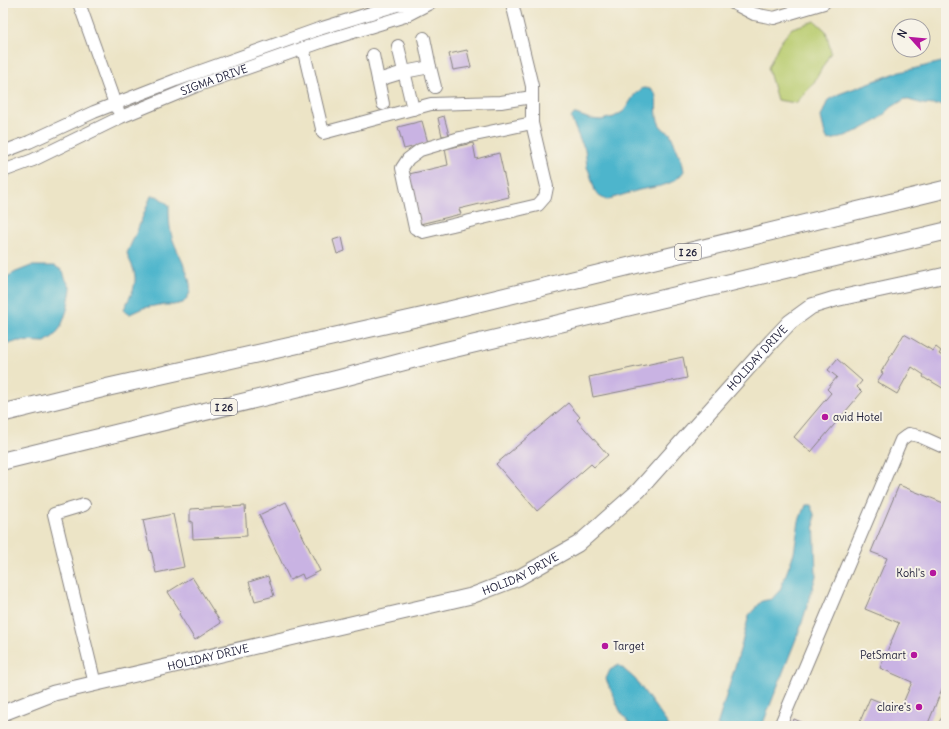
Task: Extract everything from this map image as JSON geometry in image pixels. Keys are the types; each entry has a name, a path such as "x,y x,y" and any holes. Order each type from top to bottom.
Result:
{"highway":[{"name":"I 26","path":"3,413 109,387 429,315 946,189"},
{"name":"I 26","path":"3,461 338,379 444,351 946,231"}],"main road":[{"name":"HOLIDAY DRIVE","path":"3,713 54,693 471,596 518,578 578,544 638,491 772,341 790,322 812,306 835,299 946,275"}],"street":[{"path":"79,3 115,104 122,117"},
{"name":"SIGMA DRIVE","path":"3,152 29,142 94,112 176,80 316,30 397,5 424,3"},
{"name":"SIGMA DRIVE","path":"3,171 33,160 122,117 196,86 303,48 405,16 430,3"},
{"path":"512,3 532,86 532,123 547,187 545,197 538,204 422,232 415,228 402,168 408,159 420,150 460,138 532,123"},
{"path":"733,3 754,14 774,18 824,3"},
{"path":"424,38 435,87"},
{"path":"398,46 413,109"},
{"path":"303,48 323,133 431,104 501,102 532,97"},
{"path":"373,55 383,104"},
{"path":"378,80 404,72 430,67"},
{"path":"780,726 901,440 909,434 919,436 946,448"},
{"path":"84,505 54,514 94,684"}],"green space":[{"path":"815,21 826,31 831,52 813,84 796,103 777,100 768,68 779,44 792,28"}],"water":[{"path":"946,61 946,104 923,104 905,99 892,107 878,120 860,130 840,138 828,140 821,117 828,100 839,94 896,73"},
{"path":"643,88 651,89 655,93 658,121 662,128 670,133 682,161 684,171 670,183 606,200 599,196 595,191 587,167 585,149 571,118 574,114 590,119 601,120 614,117 624,111 635,94"},
{"path":"151,196 157,196 169,205 169,223 171,233 189,278 190,292 183,303 143,308 130,314 125,312 124,309 132,294 135,284 135,274 127,253"},
{"path":"31,266 55,266 63,271 71,289 67,310 61,327 54,336 45,342 18,341 3,346 3,279"},
{"path":"805,505 810,505 814,514 816,576 801,626 762,726 717,726 749,615 762,601 772,599 780,590 794,553 799,521"},
{"path":"619,665 635,679 669,726 631,726 620,711 606,679 610,670"}],"building":[{"path":"467,50 471,67 453,70 449,54"},
{"path":"444,116 449,135 442,136 438,118"},
{"path":"422,121 428,143 404,149 398,127"},
{"path":"473,143 476,159 499,153 509,197 459,209 461,214 420,224 409,174 448,165 445,149"},
{"path":"342,237 345,251 337,254 333,240"},
{"path":"904,334 933,351 936,347 941,351 939,354 946,358 946,390 923,377 924,375 912,367 897,394 877,382 883,373 881,372"},
{"path":"683,357 687,378 593,397 589,377"},
{"path":"837,359 862,381 857,387 862,392 811,452 794,437 831,393 827,389 837,377 828,370"},
{"path":"568,403 580,417 577,420 608,455 594,467 591,464 537,511 496,464"},
{"path":"899,485 946,504 946,679 927,726 858,726 870,698 900,710 912,682 880,668 899,623 865,609 887,558 871,552"},
{"path":"286,502 320,571 304,579 302,574 290,580 259,515"},
{"path":"245,506 247,536 193,539 192,521 190,522 190,509"},
{"path":"173,514 184,567 156,573 143,520"},
{"path":"268,576 274,596 255,601 249,582"},
{"path":"192,577 221,623 195,640 179,614 181,612 168,592"},
{"path":"794,719 810,726 790,726"}],"place":[{"name":"avid Hotel","path":"825,417"},
{"name":"Kohl's","path":"933,573"},
{"name":"Target","path":"605,646"},
{"name":"PetSmart","path":"914,655"},
{"name":"claire's","path":"919,707"}]}
